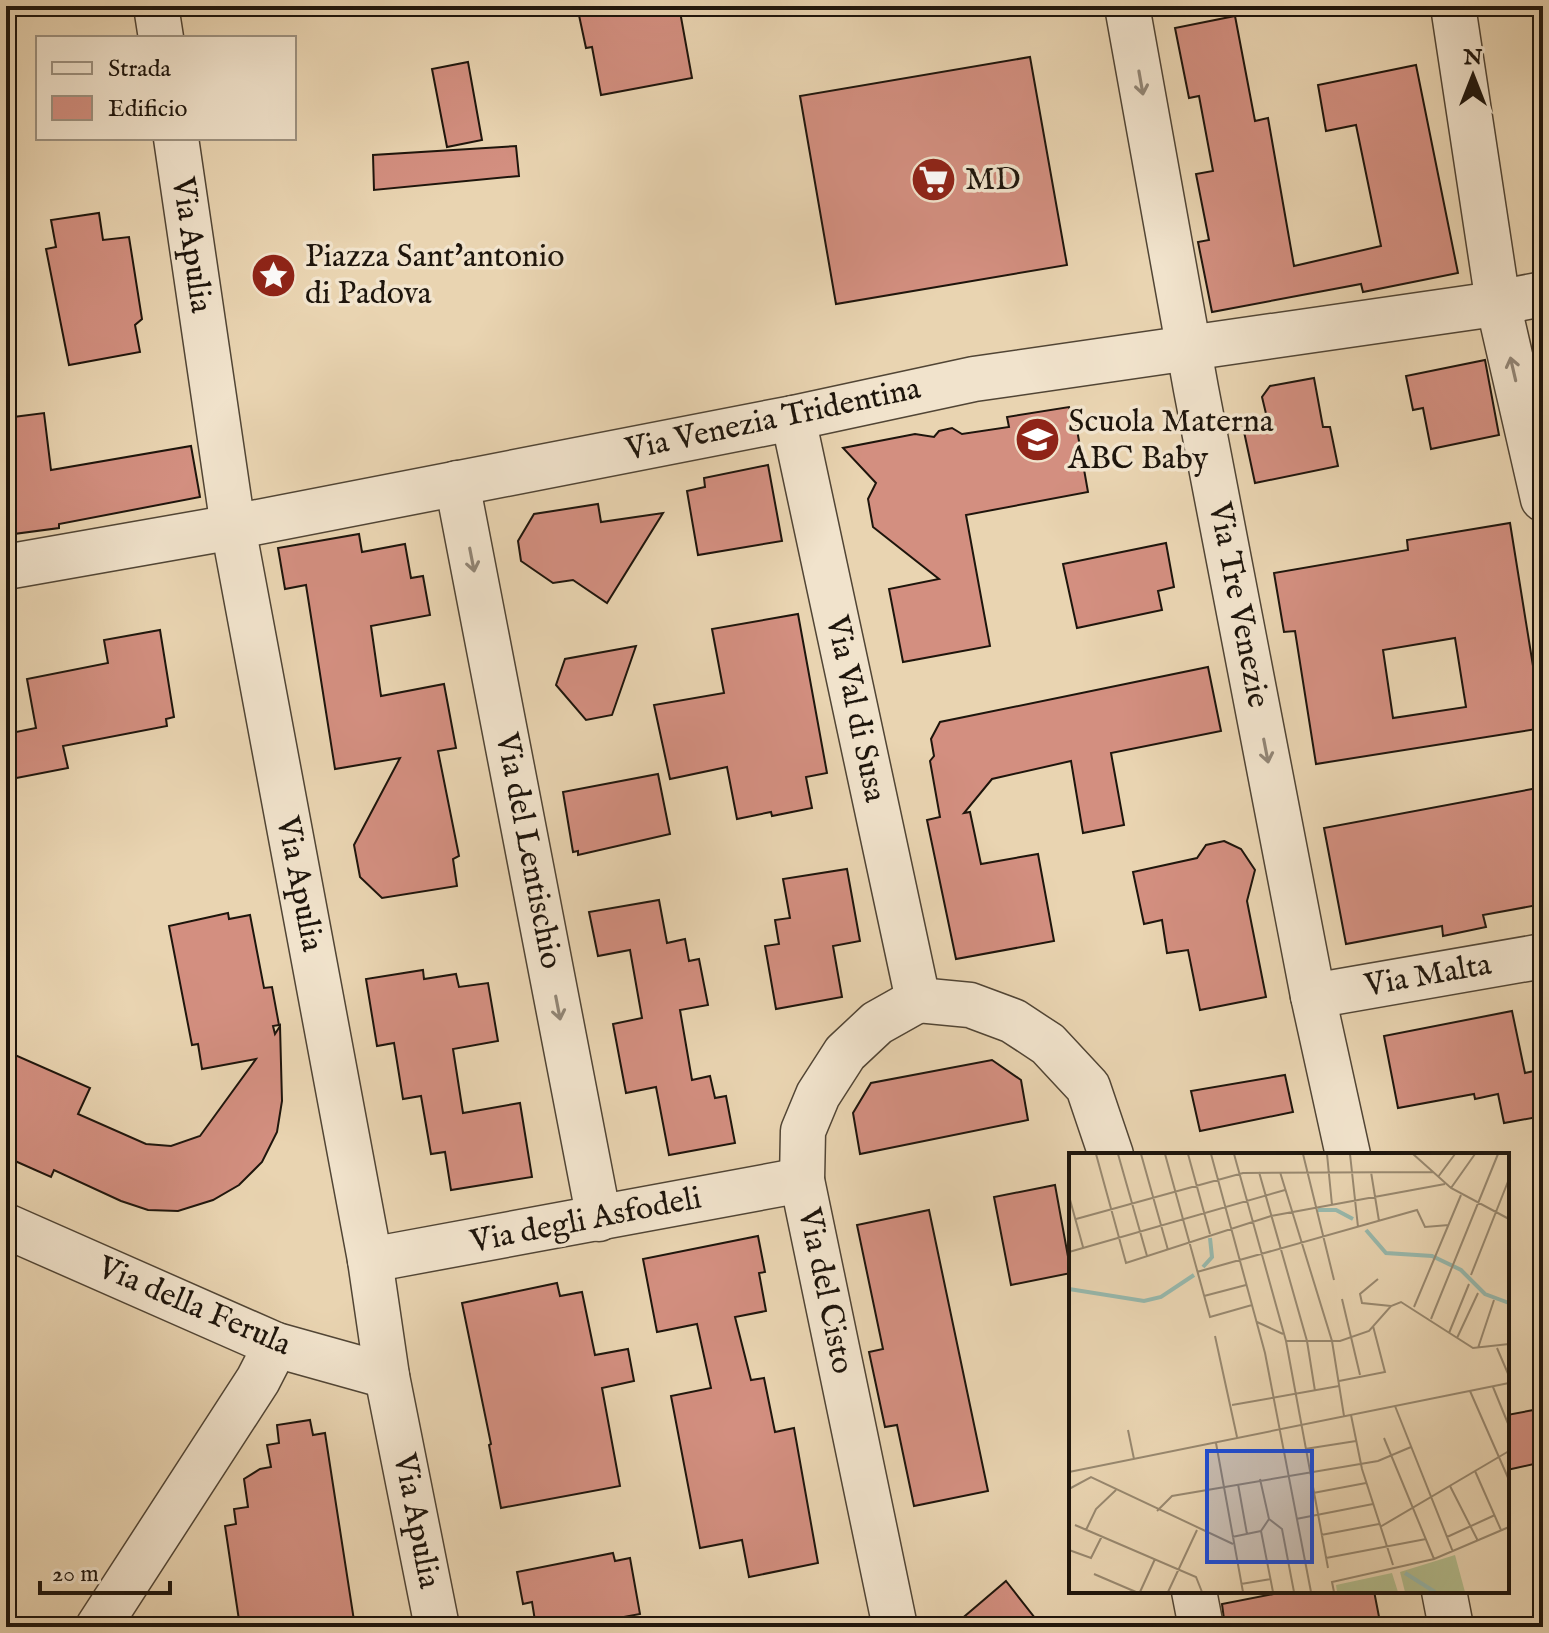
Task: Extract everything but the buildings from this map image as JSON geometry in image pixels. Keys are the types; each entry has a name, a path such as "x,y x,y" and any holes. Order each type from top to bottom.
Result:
{"street":[{"path":"156,6 161,36"},
{"name":"Via Tre Venezie","path":"1127,6 1188,348 1313,996 1348,1153"},
{"path":"1453,6 1498,303 1543,499"},
{"name":"Via Apulia","path":"176,140 233,527 370,1260 387,1376 437,1627"},
{"name":"Via Venezia Tridentina","path":"6,567 233,527 793,418 974,379 1543,294"},
{"name":"Via Val di Susa","path":"793,418 918,1000"},
{"name":"Via del Lentischio","path":"457,483 599,1219"},
{"name":"Via Malta","path":"1313,996 1543,956"},
{"path":"918,1000 970,1005 1013,1021 1048,1044 1088,1087 1110,1153"},
{"name":"Via del Cisto","path":"895,1627 802,1180 803,1131 818,1095 845,1053 877,1023 918,1000"},
{"name":"Via degli Asfodeli","path":"370,1260 802,1180"},
{"name":"Via della Ferula","path":"6,1226 276,1345 387,1376"},
{"path":"98,1627 258,1380 276,1345"},
{"path":"1194,1593 1201,1627"},
{"path":"1444,1593 1451,1627"}],"place":[{"name":"MD","path":"934,180"},
{"name":"Piazza Sant'antonio di Padova","path":"274,275"},
{"name":"Scuola Materna ABC Baby","path":"1037,440"}]}
